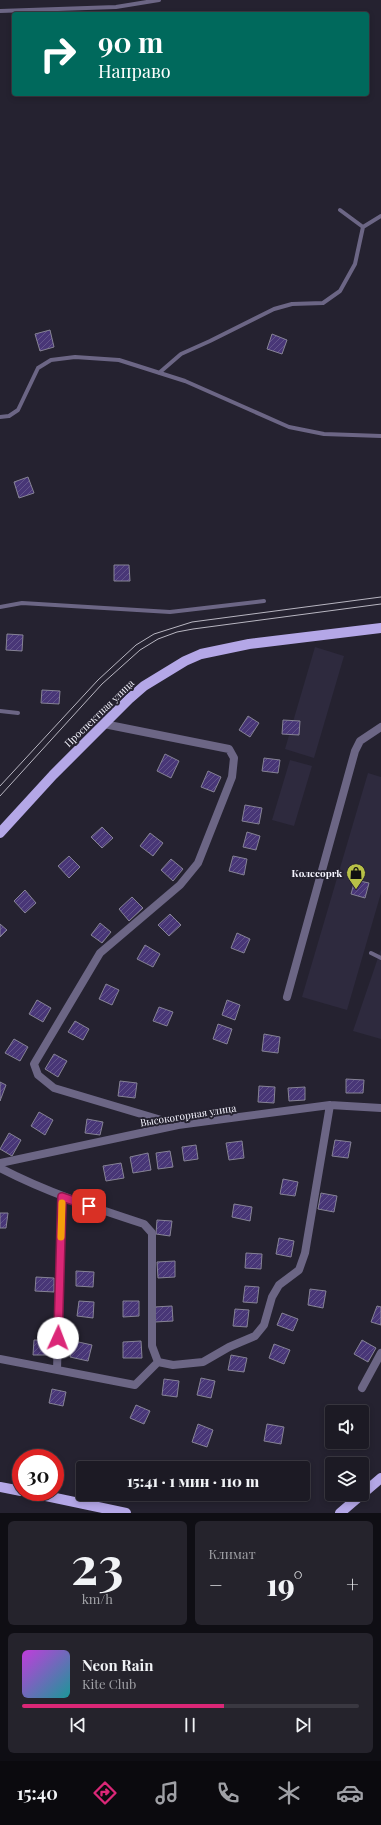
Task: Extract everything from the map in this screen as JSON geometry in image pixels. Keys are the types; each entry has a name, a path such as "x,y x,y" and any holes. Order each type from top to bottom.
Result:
{"main road":[{"name":"Проспектная улица","path":"0,833 53,774 144,686 185,661 201,654 256,643 381,628"},
{"path":"340,1513 381,1478"},
{"path":"0,1487 12,1489"},
{"path":"64,1500 126,1513"}],"street":[{"path":"104,724 229,749 234,758 232,777 198,863 180,885 100,953 34,1064 38,1075 54,1088 178,1125"},
{"path":"287,997 355,751 360,741 381,727"},
{"path":"158,1362 173,1365 203,1362 229,1347 255,1336 264,1325 272,1298 279,1285 299,1270 305,1253 330,1105"},
{"name":"Высокогорная улица","path":"0,1163 178,1125 330,1105 381,1108"},
{"path":"0,1168 22,1180 62,1197 144,1224 152,1233 152,1346 158,1362"},
{"path":"57,1370 62,1197"},
{"path":"362,1388 381,1353"},
{"path":"0,1359 135,1385 158,1362"}],"lane":[{"path":"0,11 116,7 159,0"},
{"path":"340,210 363,227"},
{"path":"159,373 181,354 274,309 292,304 323,303 340,291 355,264 363,227 381,216"},
{"path":"0,418 9,416 18,410 38,368 51,360 75,358 119,360 185,381 289,427 324,434 381,436"},
{"path":"0,607 22,602 170,612 264,601"},
{"path":"0,711 18,713"},
{"path":"371,954 381,958"}],"shaded area":[{"path":"315,647 344,656 314,758 285,749"},
{"path":"290,760 312,766 294,826 272,820"},
{"path":"368,773 381,777 381,893 347,1010 302,997"},
{"path":"381,949 381,1039 353,1031"}],"building":[{"path":"50,330 54,347 40,351 35,334"},
{"path":"272,334 287,340 282,354 267,349"},
{"path":"28,477 34,493 19,498 14,482"},
{"path":"114,565 129,565 130,581 114,581"},
{"path":"7,634 23,635 22,651 6,650"},
{"path":"42,690 60,691 59,704 41,703"},
{"path":"248,716 259,723 250,737 239,730"},
{"path":"283,720 300,721 299,735 282,734"},
{"path":"165,754 179,761 171,778 157,771"},
{"path":"264,758 280,760 278,773 262,771"},
{"path":"208,771 221,777 214,792 201,787"},
{"path":"245,805 262,808 259,824 242,821"},
{"path":"102,827 113,838 102,848 91,837"},
{"path":"247,832 260,836 256,850 243,847"},
{"path":"150,833 163,843 153,856 140,846"},
{"path":"69,856 80,867 69,878 58,866"},
{"path":"233,856 247,859 244,875 229,871"},
{"path":"171,859 183,869 173,881 161,870"},
{"path":"355,880 369,883 365,898 351,894"},
{"path":"25,890 36,903 25,913 14,901"},
{"path":"132,897 143,908 129,921 119,909"},
{"path":"170,914 181,925 169,936 158,925"},
{"path":"100,923 111,932 102,943 91,935"},
{"path":"0,924 7,930 0,937"},
{"path":"237,933 250,939 244,953 231,948"},
{"path":"145,945 160,954 153,967 137,959"},
{"path":"106,984 119,990 112,1005 99,999"},
{"path":"37,1000 51,1008 43,1022 29,1014"},
{"path":"227,1000 240,1005 235,1020 222,1015"},
{"path":"159,1007 173,1012 167,1026 153,1021"},
{"path":"75,1021 89,1029 83,1040 68,1032"},
{"path":"218,1024 232,1029 227,1044 213,1039"},
{"path":"264,1034 280,1037 278,1053 262,1051"},
{"path":"14,1039 28,1047 20,1061 5,1053"},
{"path":"54,1054 67,1061 58,1077 45,1069"},
{"path":"346,1079 364,1080 363,1093 346,1093"},
{"path":"120,1081 137,1083 135,1098 118,1096"},
{"path":"0,1082 6,1085 0,1101"},
{"path":"259,1086 275,1087 274,1103 258,1102"},
{"path":"305,1087 305,1100 289,1101 288,1088"},
{"path":"39,1112 53,1120 45,1135 31,1126"},
{"path":"87,1119 103,1122 100,1135 85,1133"},
{"path":"9,1133 21,1140 12,1156 0,1149"},
{"path":"335,1140 351,1142 348,1158 332,1156"},
{"path":"242,1141 244,1158 229,1160 226,1143"},
{"path":"196,1145 198,1159 184,1161 182,1147"},
{"path":"170,1151 173,1167 158,1169 156,1153"},
{"path":"148,1153 151,1170 133,1173 130,1157"},
{"path":"121,1163 124,1178 106,1181 103,1166"},
{"path":"283,1179 298,1182 295,1196 280,1194"},
{"path":"321,1193 337,1196 334,1212 318,1209"},
{"path":"234,1204 252,1207 250,1221 232,1217"},
{"path":"0,1213 8,1213 6,1228 0,1228"},
{"path":"157,1220 172,1221 170,1236 156,1234"},
{"path":"279,1238 294,1241 291,1257 276,1254"},
{"path":"246,1253 262,1254 261,1269 245,1268"},
{"path":"175,1261 175,1277 158,1278 157,1262"},
{"path":"76,1271 94,1272 93,1287 76,1286"},
{"path":"36,1277 54,1278 54,1292 35,1291"},
{"path":"245,1286 259,1287 257,1303 243,1302"},
{"path":"310,1289 326,1291 323,1308 308,1305"},
{"path":"79,1301 94,1302 93,1318 77,1316"},
{"path":"123,1301 139,1301 139,1316 123,1317"},
{"path":"172,1306 173,1321 155,1322 154,1307"},
{"path":"377,1306 381,1307 381,1325 371,1322"},
{"path":"235,1309 249,1310 247,1327 233,1326"},
{"path":"282,1313 298,1319 293,1331 277,1325"},
{"path":"34,1340 50,1340 49,1355 33,1355"},
{"path":"362,1340 376,1348 368,1362 354,1354"},
{"path":"74,1341 92,1345 88,1361 70,1357"},
{"path":"141,1341 142,1358 123,1358 123,1342"},
{"path":"274,1344 290,1350 284,1364 269,1358"},
{"path":"231,1355 247,1358 244,1372 228,1370"},
{"path":"201,1378 215,1381 211,1398 197,1395"},
{"path":"164,1379 179,1381 177,1397 162,1395"},
{"path":"52,1389 66,1392 63,1406 49,1403"},
{"path":"136,1405 150,1411 144,1424 130,1418"},
{"path":"198,1424 213,1430 207,1447 192,1442"},
{"path":"267,1424 284,1427 281,1444 264,1441"}],"tram line":[{"path":"0,786 98,680 136,645 154,634 192,622 381,597"},
{"path":"0,796 102,684 140,650 158,639 177,632 193,629 381,604"}],"slow traffic":[{"path":"61,1237 62,1203"}],"place":[{"name":"Колесоprk","path":"356,890"}],"route":[{"path":"58,1338 62,1197 89,1206"}]}
